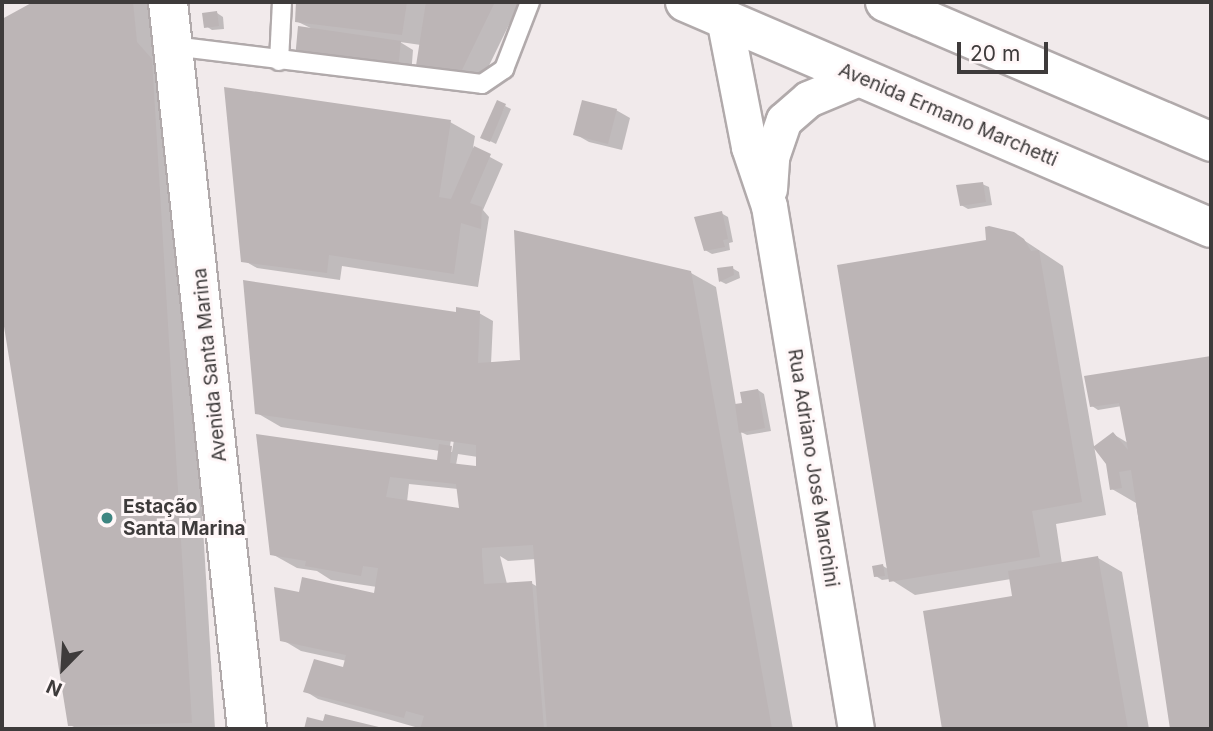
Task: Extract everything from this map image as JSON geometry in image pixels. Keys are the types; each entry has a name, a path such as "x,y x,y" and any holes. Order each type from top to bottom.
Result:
{"main road":[{"name":"Avenida Santa Marina","path":"168,2 247,729"},
{"name":"Avenida Ermano Marchetti","path":"685,2 1211,228"},
{"path":"885,2 1211,142"}],"street":[{"name":"Rua Adriano José Marchini","path":"724,18 749,147 769,206 856,729"},
{"name":"Rua Adriano José Marchini","path":"769,206 771,157 784,120 808,99 861,77"}],"lane":[{"path":"279,61 282,2"},
{"path":"173,46 482,84 504,69 530,2"}],"building":[{"name":"Estação Santa Marina","path":"33,2 133,2 137,42 152,59 192,723 68,726 2,314 2,19"},
{"path":"296,2 407,2 402,35 295,22"},
{"path":"426,2 495,2 462,70 415,72"},
{"path":"217,11 219,26 204,28 202,13"},
{"path":"298,26 401,41 398,69 295,59"},
{"path":"224,87 451,120 439,197 451,199 474,146 491,154 470,203 482,207 481,229 461,223 454,274 329,255 327,273 241,262"},
{"path":"497,100 506,104 490,142 480,138"},
{"path":"582,100 617,109 608,144 573,135"},
{"path":"983,182 986,202 960,206 956,185"},
{"path":"722,211 728,239 723,240 725,247 704,251 694,217"},
{"path":"985,227 1014,232 1024,239 1031,251 1039,250 1082,502 1032,511 1040,557 889,582 837,265 986,240"},
{"path":"514,230 691,271 772,729 547,729 533,545 482,548 482,556 484,584 532,581 544,729 420,729 424,716 406,711 404,718 303,692 314,659 343,667 346,655 280,641 274,587 299,592 302,577 374,593 378,568 363,566 361,576 305,566 306,561 270,555 256,434 437,460 439,444 452,446 450,463 476,466 476,445 255,414 243,280 456,312 456,307 480,311 478,363 520,360","holes":["390,477 456,484 459,508 386,497"]},
{"path":"733,266 734,275 719,282 717,268"},
{"path":"1211,356 1211,729 1170,729 1131,470 1119,472 1122,488 1110,490 1106,464 1093,447 1113,432 1128,450 1119,403 1090,407 1084,376"},
{"path":"758,389 765,428 739,433 735,404 742,403 740,392"},
{"path":"1098,556 1128,729 942,729 923,611 1012,596 1008,571"},
{"path":"883,564 885,576 874,577 872,566"},
{"path":"325,714 383,729 304,729 307,717 323,721"}],"place":[{"name":"Estação Santa Marina","path":"107,518"}]}
